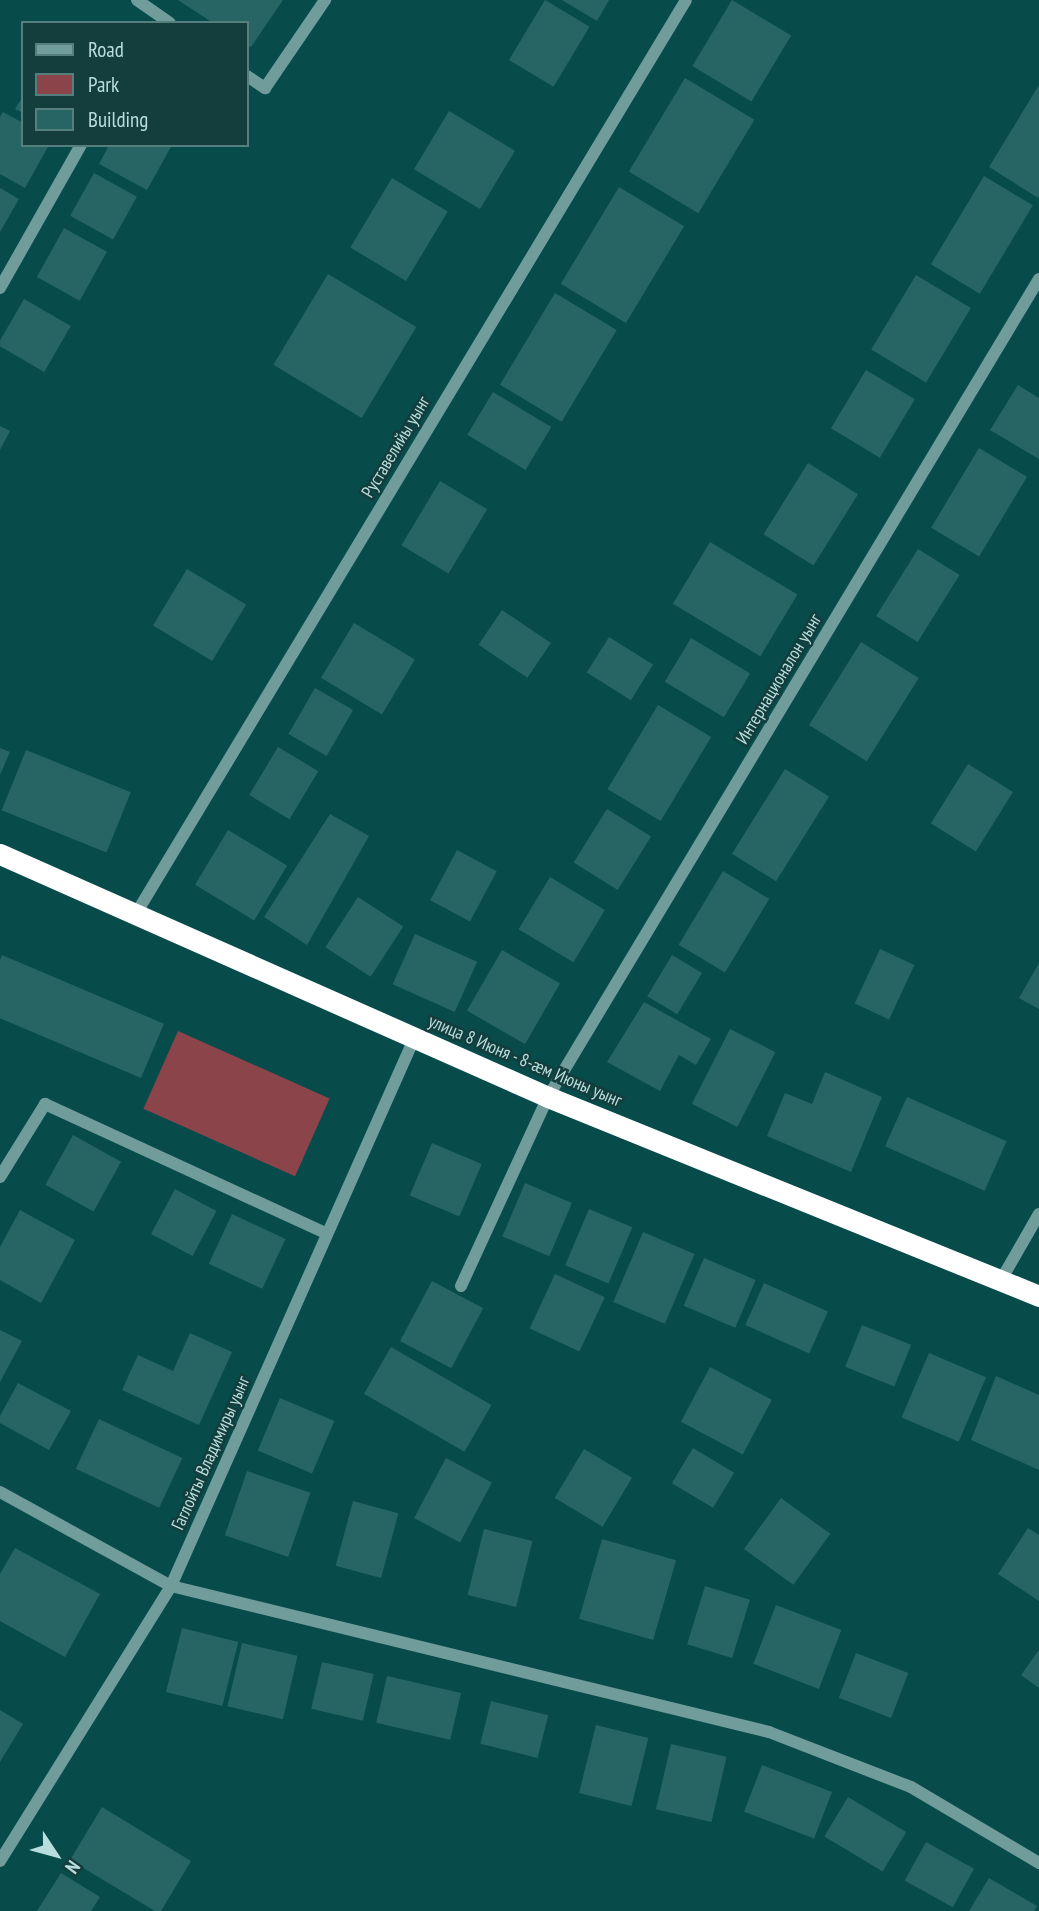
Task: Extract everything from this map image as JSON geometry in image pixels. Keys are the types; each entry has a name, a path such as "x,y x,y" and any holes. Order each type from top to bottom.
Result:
{"highway":[{"name":"улица 8 Июня - 8-ӕм Июны уынг","path":"0,853 548,1097 1039,1296"}],"street":[{"path":"137,0 167,21"},
{"path":"248,77 265,88 326,0"},
{"name":"Руставелийы уынг","path":"137,912 685,0"},
{"path":"0,288 80,147"},
{"name":"Интернационалон уынг","path":"461,1286 548,1097 1039,279"},
{"name":"Гаглойты Владимиры уынг","path":"0,1861 172,1586 414,1038"},
{"path":"0,1177 45,1104 326,1233"},
{"path":"1001,1280 1039,1214"},
{"path":"0,1492 172,1586 769,1732 911,1787 1039,1863"}],"green space":[{"path":"178,1031 330,1099 295,1176 143,1109"}],"building":[{"path":"178,0 283,0 251,47 248,46 248,21 210,21"},
{"path":"545,0 590,27 554,87 509,60"},
{"path":"562,0 609,0 597,21"},
{"path":"732,0 791,36 751,102 692,66"},
{"path":"685,78 754,120 698,213 629,171"},
{"path":"1039,85 1039,196 1038,198 989,167"},
{"path":"21,99 21,112 15,109"},
{"path":"449,111 515,151 480,209 414,169"},
{"path":"3,112 21,122 21,147 48,147 25,188 0,174 0,117"},
{"path":"108,147 171,147 147,190 99,164"},
{"path":"94,173 137,197 113,240 70,216"},
{"path":"984,176 1033,205 980,294 931,264"},
{"path":"392,178 448,211 406,281 350,247"},
{"path":"619,187 684,226 626,323 561,284"},
{"path":"0,188 19,199 0,232"},
{"path":"64,228 107,252 80,301 37,277"},
{"path":"328,274 416,327 362,418 273,365"},
{"path":"916,275 971,308 926,383 871,350"},
{"path":"555,293 617,330 562,422 500,385"},
{"path":"24,299 71,326 44,372 0,346 0,341"},
{"path":"866,370 915,399 880,458 831,428"},
{"path":"1018,385 1039,398 1039,459 990,430"},
{"path":"493,392 551,427 526,470 467,435"},
{"path":"0,426 10,431 0,450"},
{"path":"979,448 1027,477 979,557 931,528"},
{"path":"808,463 858,494 814,566 763,534"},
{"path":"440,481 487,509 449,574 401,545"},
{"path":"710,542 797,595 760,656 673,604"},
{"path":"918,549 960,575 918,642 876,616"},
{"path":"187,569 246,605 212,661 153,626"},
{"path":"502,610 551,643 527,678 479,645"},
{"path":"354,623 415,660 382,714 321,678"},
{"path":"609,637 653,665 631,700 587,673"},
{"path":"691,638 750,674 724,717 665,682"},
{"path":"861,642 919,678 867,761 809,725"},
{"path":"315,688 353,710 327,756 288,734"},
{"path":"658,705 711,737 661,821 608,789"},
{"path":"278,747 318,771 289,819 249,795"},
{"path":"0,748 10,752 0,775"},
{"path":"26,750 131,792 106,853 2,810"},
{"path":"968,764 1013,792 976,851 931,823"},
{"path":"785,769 829,797 776,881 732,854"},
{"path":"607,809 651,837 618,890 574,862"},
{"path":"330,814 369,836 307,945 264,917"},
{"path":"228,830 287,866 254,920 195,885"},
{"path":"457,850 497,871 470,921 430,900"},
{"path":"723,871 769,899 725,973 679,945"},
{"path":"550,877 605,910 573,962 519,929"},
{"path":"358,897 403,926 371,977 325,947"},
{"path":"415,934 477,962 455,1012 393,984"},
{"path":"880,949 914,965 889,1019 855,1003"},
{"path":"502,950 560,983 525,1044 467,1011"},
{"path":"2,955 164,1024 141,1078 0,1018"},
{"path":"672,955 702,973 677,1014 647,996"},
{"path":"1039,963 1039,1009 1019,998"},
{"path":"644,1002 711,1039 696,1065 679,1055 660,1091 607,1062"},
{"path":"730,1029 775,1052 737,1127 692,1104"},
{"path":"825,1072 882,1097 851,1172 767,1136 785,1093 812,1104"},
{"path":"907,1097 1007,1141 985,1191 885,1146"},
{"path":"73,1135 121,1162 93,1212 45,1185"},
{"path":"432,1143 482,1164 459,1217 410,1195"},
{"path":"525,1183 572,1203 549,1256 502,1236"},
{"path":"175,1189 216,1211 193,1256 151,1234"},
{"path":"589,1209 632,1227 608,1284 565,1265"},
{"path":"20,1210 75,1240 41,1303 0,1280 0,1247"},
{"path":"232,1214 285,1239 262,1289 209,1264"},
{"path":"643,1232 695,1254 665,1324 613,1302"},
{"path":"704,1258 756,1280 735,1328 684,1306"},
{"path":"555,1274 605,1297 579,1352 530,1328"},
{"path":"432,1281 483,1308 451,1368 400,1341"},
{"path":"764,1283 828,1311 809,1353 745,1325"},
{"path":"862,1325 911,1345 894,1387 845,1367"},
{"path":"0,1330 22,1341 0,1382"},
{"path":"190,1333 232,1352 199,1425 122,1390 138,1355 173,1371"},
{"path":"391,1347 491,1405 464,1452 364,1394"},
{"path":"929,1353 986,1377 959,1442 902,1417"},
{"path":"710,1367 772,1400 743,1455 681,1422"},
{"path":"996,1376 1039,1395 1039,1470 971,1440"},
{"path":"18,1383 71,1411 49,1450 0,1423 0,1416"},
{"path":"280,1398 334,1421 312,1474 258,1450"},
{"path":"99,1419 182,1458 159,1508 76,1469"},
{"path":"693,1448 734,1473 713,1508 672,1483"},
{"path":"584,1449 632,1478 603,1527 555,1498"},
{"path":"446,1458 492,1482 460,1542 414,1518"},
{"path":"247,1471 310,1493 288,1557 225,1535"},
{"path":"781,1498 830,1534 793,1585 744,1549"},
{"path":"353,1501 398,1513 381,1578 336,1566"},
{"path":"1028,1528 1039,1535 1039,1601 998,1574"},
{"path":"484,1529 533,1541 516,1607 468,1595"},
{"path":"602,1539 676,1560 653,1640 579,1619"},
{"path":"15,1548 100,1594 65,1657 0,1621 0,1574"},
{"path":"705,1586 750,1600 732,1658 687,1644"},
{"path":"776,1605 841,1630 819,1689 753,1664"},
{"path":"182,1628 238,1642 222,1706 166,1692"},
{"path":"242,1643 298,1656 283,1719 227,1706"},
{"path":"1039,1650 1039,1688 1021,1675"},
{"path":"856,1653 908,1673 891,1718 839,1698"},
{"path":"322,1662 374,1674 363,1721 311,1709"},
{"path":"387,1676 461,1693 450,1740 376,1723"},
{"path":"491,1701 548,1715 538,1758 480,1744"},
{"path":"0,1710 23,1724 0,1762"},
{"path":"596,1725 648,1738 631,1806 579,1793"},
{"path":"671,1744 727,1757 711,1822 656,1809"},
{"path":"762,1765 832,1792 814,1839 744,1812"},
{"path":"848,1797 906,1832 883,1871 824,1836"},
{"path":"102,1807 191,1861 161,1911 155,1911 70,1860"},
{"path":"926,1842 974,1869 953,1907 905,1880"},
{"path":"61,1873 100,1897 91,1911 37,1911"},
{"path":"989,1878 1037,1906 1034,1911 969,1911"}]}
